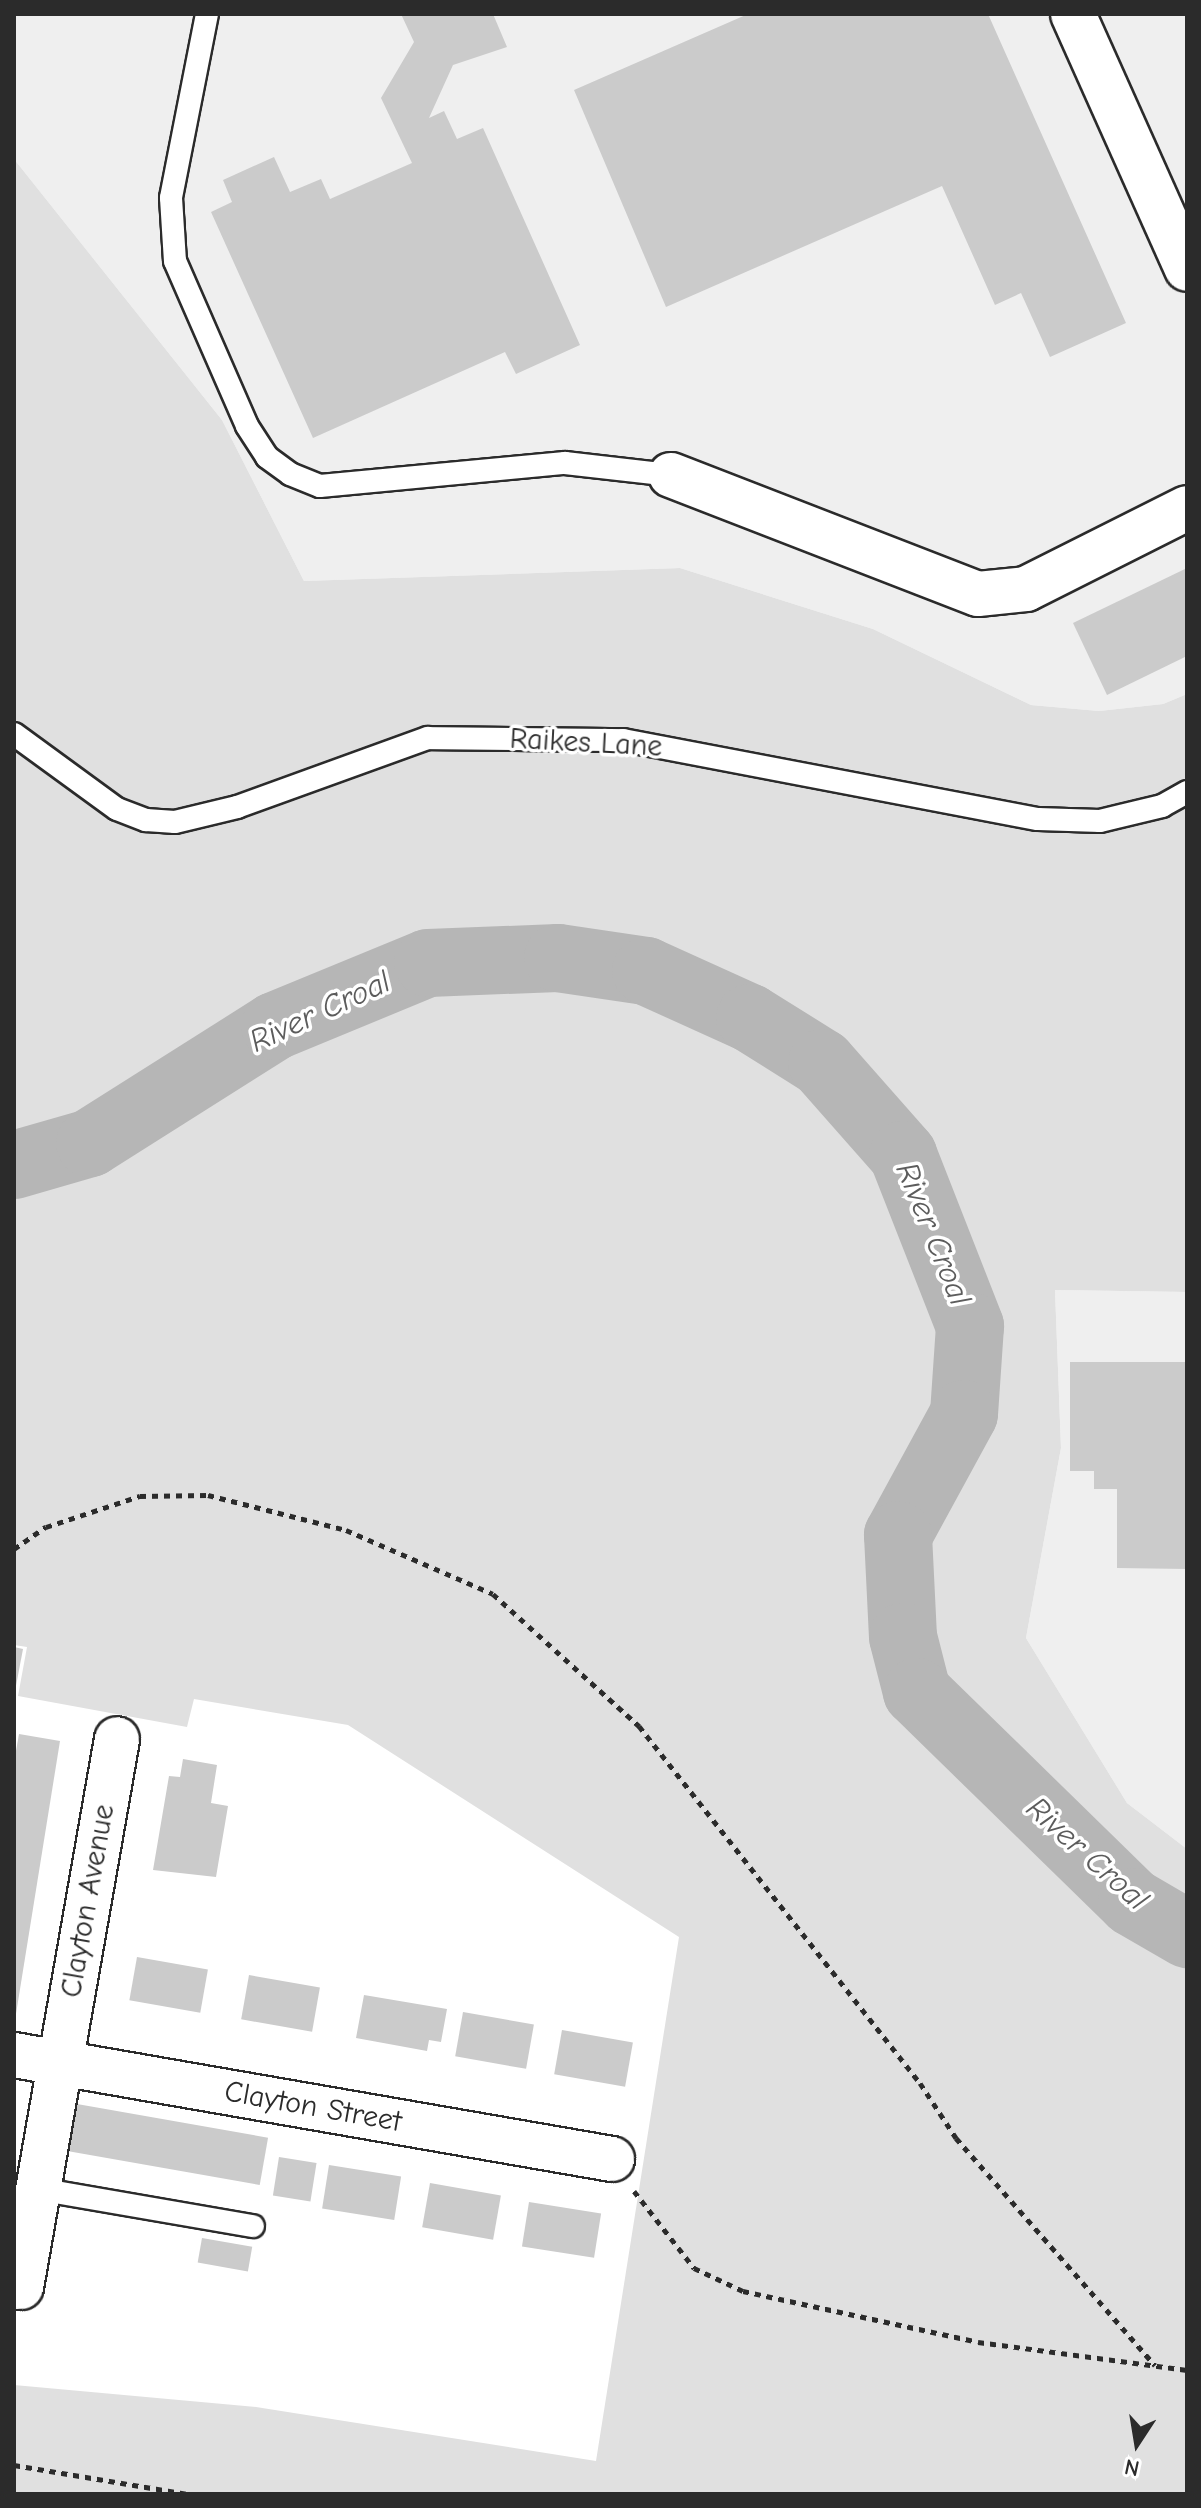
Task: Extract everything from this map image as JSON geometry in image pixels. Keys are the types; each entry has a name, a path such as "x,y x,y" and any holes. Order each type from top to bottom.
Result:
{"street":[{"path":"1073,14 1187,269"},
{"path":"671,475 978,594 1026,589 1187,508"},
{"name":"Clayton Avenue","path":"21,2287 117,1739"},
{"name":"Clayton Street","path":"14,2055 612,2159"}],"lane":[{"path":"207,14 171,198 175,261 247,426 267,457 290,474 320,486 565,463 671,475"},
{"name":"Raikes Lane","path":"14,734 117,809 146,820 175,822 237,807 428,738 623,740 1038,819 1100,821 1162,806 1187,792"},
{"path":"38,2189 253,2226"}],"path":[{"path":"14,1549 46,1527 140,1496 208,1495 346,1530 493,1594 639,1726 920,2083 956,2138 1155,2365"},
{"path":"612,2159 694,2268 743,2291 978,2342 1187,2370"},
{"path":"14,2465 188,2494"}],"shaded area":[{"path":"14,14 1187,14 1187,694 1163,704 1099,711 1031,705 873,629 680,568 304,581 222,420 14,159"},
{"path":"14,159 222,420 304,581 680,568 873,629 1031,705 1099,711 1163,704 1187,694 1187,1292 1055,1290 1061,1448 1026,1638 1127,1803 1187,1849 1187,2494 14,2494 14,2385 256,2407 596,2461 679,1937 348,1725 194,1699 187,1727 18,1696 27,1647 14,1645"},
{"path":"1055,1290 1187,1292 1187,1849 1127,1803 1026,1638 1061,1448"}],"building":[{"path":"401,14 493,14 507,47 453,65 429,118 444,111 457,139 483,128 580,345 516,374 505,352 313,438 211,212 232,202 223,180 274,157 290,192 321,179 330,199 412,163 381,98 414,42"},
{"path":"748,14 988,14 1126,323 1050,357 1021,293 995,305 942,186 666,307 574,90"},
{"path":"1187,568 1187,656 1107,695 1073,623"},
{"path":"1070,1362 1187,1362 1187,1569 1117,1568 1117,1489 1094,1489 1094,1471 1070,1471"},
{"path":"14,1647 23,1649 15,1691 14,1691"},
{"path":"19,1734 60,1741 16,2014 14,1762"},
{"path":"183,1759 217,1765 211,1803 228,1806 216,1877 153,1870 169,1776 180,1777"},
{"path":"137,1957 208,1970 200,2013 129,2000"},
{"path":"249,1975 320,1988 312,2032 241,2019"},
{"path":"364,1995 447,2009 441,2042 429,2040 427,2051 356,2038"},
{"path":"463,2012 534,2025 526,2069 455,2056"},
{"path":"562,2030 633,2043 625,2087 554,2074"},
{"path":"77,2104 268,2138 260,2185 69,2151"},
{"path":"279,2157 317,2163 310,2201 273,2196"},
{"path":"329,2165 401,2176 394,2220 322,2208"},
{"path":"430,2183 501,2196 493,2240 422,2227"},
{"path":"529,2202 601,2213 594,2258 522,2246"},
{"path":"202,2238 252,2247 248,2271 198,2263"}],"waterway":[{"name":"River Croal","path":"14,1165 90,1143 275,1026 428,963 558,958 646,971 750,1018 822,1063 903,1155 970,1326 964,1414 898,1535 903,1637 917,1692 1132,1902 1187,1934"}]}
